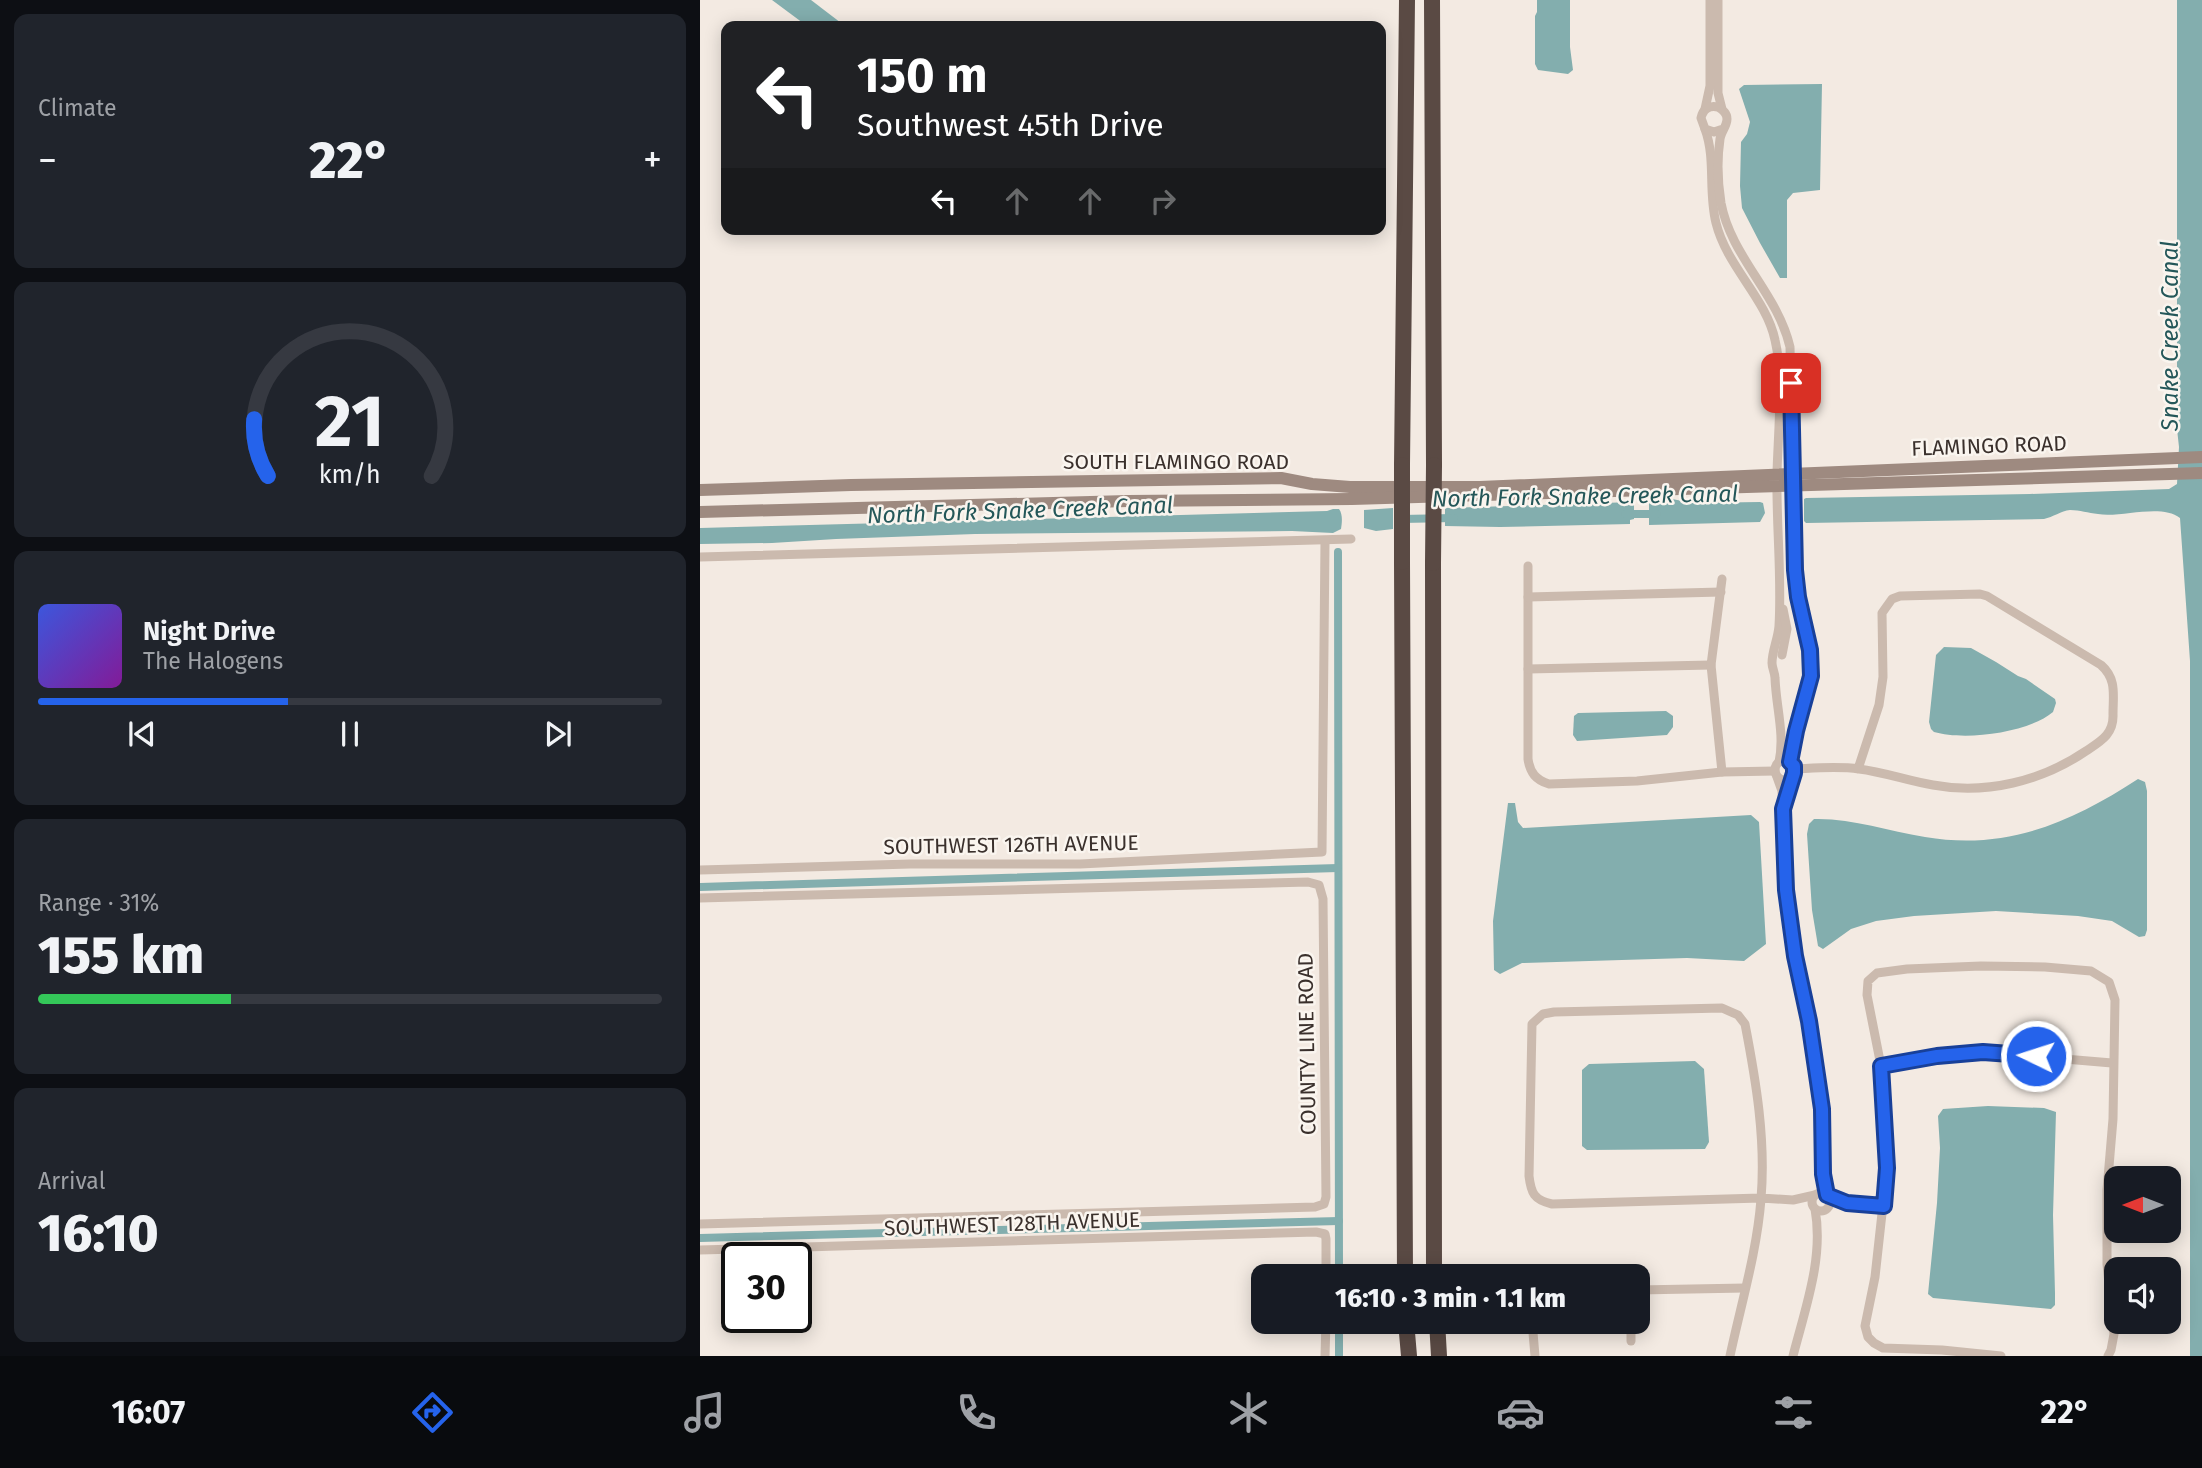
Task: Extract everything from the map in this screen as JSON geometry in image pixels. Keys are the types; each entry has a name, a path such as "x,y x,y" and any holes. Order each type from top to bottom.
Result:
{"highway":[{"path":"1405,1264 1402,465 1407,0"},
{"path":"1432,0 1434,1264"},
{"path":"1407,1334 1409,1356"},
{"path":"1438,1334 1439,1356"}],"main road":[{"name":"FLAMINGO ROAD","path":"1793,480 2202,457"},
{"name":"FLAMINGO ROAD","path":"1777,480 2202,473"},
{"name":"SOUTH FLAMINGO ROAD","path":"700,490 1281,478 1350,487 1480,487 1777,480"},
{"name":"SOUTH FLAMINGO ROAD","path":"700,512 1128,501 1363,499 1777,480"}],"street":[{"path":"1710,0 1710,86 1706,109 1701,118 1711,146 1714,214 1724,248 1766,315 1776,342 1778,372 1780,590 1779,629 1772,664 1776,675 1782,746 1777,770 1783,809 1786,890 1822,1109 1823,1174 1811,1287 1793,1356"},
{"path":"1718,0 1718,93 1727,119 1720,145 1721,202 1735,241 1771,299 1787,334 1791,362 1795,570 1810,650 1811,676 1796,731 1792,769 1783,809"},
{"path":"1706,109 1714,106 1722,109"},
{"path":"1705,129 1714,132 1723,129"},
{"path":"1724,248 1735,241"},
{"path":"700,557 1351,539"},
{"name":"SOUTHWEST 126TH AVENUE","path":"700,870 910,864 1080,864 1322,852 1325,541"},
{"path":"1528,566 1528,759 1530,769 1541,782 1637,781 1721,772 1777,770"},
{"path":"1721,772 1712,665 1722,579"},
{"path":"1776,675 1780,669 1787,629 1780,590"},
{"path":"1528,597 1721,592"},
{"path":"1792,769 1858,769 1935,786 1973,789 2035,777 2073,760 2106,737 2113,720 2113,682 2101,665 1987,596 1900,596 1886,605 1881,623 1884,648 1879,705 1858,769"},
{"path":"1528,669 1712,665"},
{"path":"1777,770 1784,760 1792,769"},
{"path":"1777,770 1785,780 1792,769"},
{"name":"SOUTHWEST 126TH AVENUE","path":"700,898 1308,882 1319,885"},
{"name":"COUNTY LINE ROAD","path":"1319,885 1324,899 1324,1203"},
{"path":"2001,1356 1883,1348 1868,1337 1865,1326 1875,1277 1887,1168 1881,1066 1867,995 1868,981 1877,973 1981,966 2045,967 2091,971 2109,982 2115,1000 2113,1119 2107,1202 2107,1264 2114,1334 2108,1356"},
{"path":"1730,1356 1754,1246 1761,1198 1758,1091 1745,1024 1731,1010 1722,1008 1554,1012 1536,1018 1531,1032 1529,1176 1535,1198 1552,1204 1761,1198 1821,1202 1840,1200 1884,1206"},
{"path":"1881,1066 1937,1056 1983,1052 2112,1063"},
{"name":"SOUTHWEST 128TH AVENUE","path":"700,1224 1315,1207 1324,1203"},
{"name":"SOUTHWEST 128TH AVENUE","path":"700,1250 1290,1233 1325,1234 1326,1264"},
{"path":"1650,1290 1745,1288"},
{"path":"1325,1356 1326,1334"},
{"path":"1533,1334 1535,1356"},
{"path":"1631,1334 1631,1342"}],"water":[{"path":"772,0 811,0 838,21 800,21"},
{"path":"1537,0 1570,0 1573,70 1568,74 1538,70 1535,64"},
{"path":"2177,0 2202,0 2202,1356 2190,1356 2190,661 2180,518 2152,511 2107,515 2070,510 2044,519 1804,521 1806,498 2169,489 2177,484"},
{"path":"1822,84 1820,190 1793,193 1787,200 1787,278 1780,278 1742,208 1741,142 1747,134 1750,122 1739,89 1744,85"},
{"path":"1672,499 1693,503 1760,502 1763,503 1765,513 1760,522 1649,525 1649,501"},
{"path":"1634,502 1634,519 1630,520 1630,524 1445,526 1445,508"},
{"path":"1393,508 1393,529 1376,531 1364,528 1364,510"},
{"path":"1339,509 1342,519 1341,529 1333,533 1292,531 975,534 700,544 700,528"},
{"path":"1944,647 1971,648 2026,679 2055,699 2053,712 2028,725 1996,733 1962,736 1934,732 1929,722 1936,655"},
{"path":"1666,711 1673,716 1673,727 1667,735 1577,741 1573,735 1574,716 1578,713"},
{"path":"2138,779 2145,782 2147,791 2145,936 2139,937 2112,921 1996,911 1876,921 1851,929 1823,949 1818,946 1812,910 1807,834 1809,824 1814,819 1856,823 1925,837 1984,840 2011,836 2063,820"},
{"path":"1508,803 1515,803 1518,822 1523,828 1751,815 1759,822 1766,944 1744,961 1687,958 1522,963 1500,974 1494,970 1493,921"},
{"path":"1695,1061 1704,1069 1709,1142 1705,1149 1587,1150 1582,1146 1582,1070 1589,1064"},
{"path":"1988,1106 2044,1108 2056,1112 2053,1215 2055,1305 2051,1309 1933,1298 1928,1294 1937,1203 1940,1148 1938,1116 1943,1109"}],"waterway":[{"name":"North Fork Snake Creek Canal","path":"1625,514 1657,514"},
{"name":"North Fork Snake Creek Canal","path":"1401,519 1454,518"},
{"path":"1338,552 1339,1264"},
{"path":"700,887 1338,868"},
{"path":"700,1238 1339,1221"},
{"path":"1339,1334 1339,1356"}],"route":[{"path":"1791,383 1795,570 1810,650 1811,676 1790,762 1794,766 1794,773 1783,809 1786,890 1822,1109 1823,1174 1827,1195 1847,1203 1884,1206 1887,1168 1881,1066 1937,1056 1983,1052 2036,1056"}],"water label":[{"name":"Snake Creek Canal","path":"2170,336"}]}
